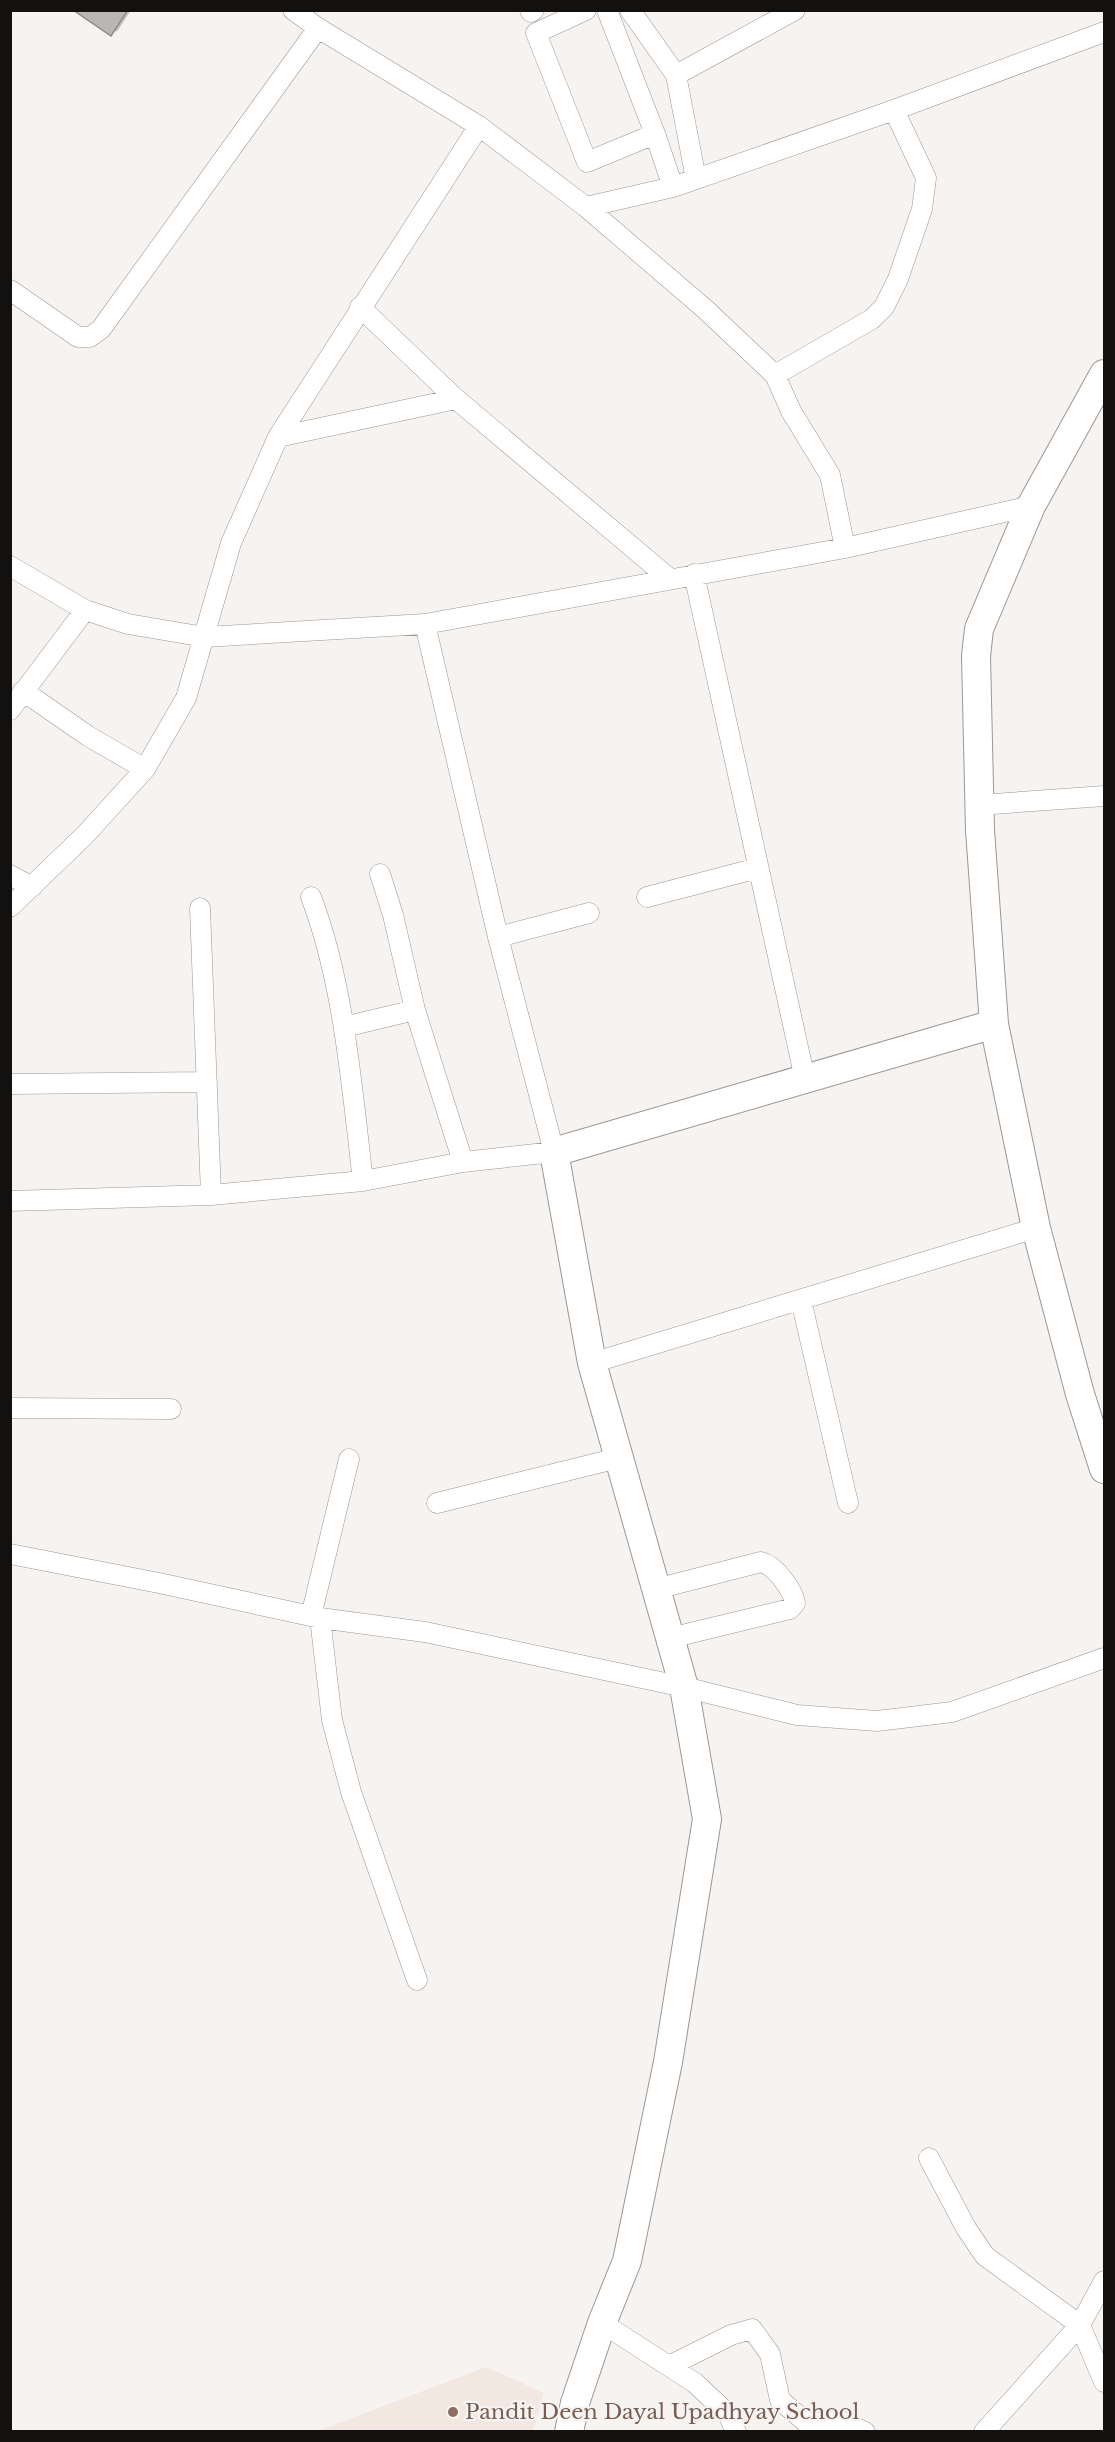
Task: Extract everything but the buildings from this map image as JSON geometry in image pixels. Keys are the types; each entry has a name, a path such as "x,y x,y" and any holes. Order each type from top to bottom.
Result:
{"street":[{"path":"293,10 318,28 478,126 586,207 705,309 774,375 791,411 830,475 845,548"},
{"path":"530,10 531,12 534,10"},
{"path":"586,10 536,33 587,162 655,134"},
{"path":"607,10 655,134 672,187"},
{"path":"630,10 676,75 696,179"},
{"path":"676,75 795,10"},
{"path":"10,290 78,337 90,337 101,329 318,28"},
{"path":"586,207 672,187 696,179 894,110 1104,32"},
{"path":"774,375 872,319 884,307 898,279 922,209 926,178 894,110"},
{"path":"10,906 85,835 145,769 186,698 231,543 278,438 478,126"},
{"path":"360,307 456,399 670,579"},
{"path":"1104,374 1031,506 979,629 976,656 979,805 994,1024 1036,1228 1080,1394 1104,1469"},
{"path":"278,438 456,399"},
{"path":"10,566 85,610 128,624 205,637 425,624 845,548 1031,506"},
{"path":"694,574 805,1079"},
{"path":"10,710 85,610"},
{"path":"425,624 498,937 554,1152 592,1364 684,1687 707,1819 668,2062 627,2261 602,2323 569,2432"},
{"path":"23,691 88,736 145,769"},
{"path":"979,805 1104,796"},
{"path":"647,897 758,868"},
{"path":"380,874 393,915 415,1010 463,1162"},
{"path":"10,875 32,887"},
{"path":"311,897 320,920 344,1027 363,1181"},
{"path":"200,908 211,1196"},
{"path":"498,937 590,913"},
{"path":"344,1027 415,1010"},
{"path":"10,1201 211,1196 363,1181 463,1162 554,1152 994,1024"},
{"path":"10,1083 207,1082"},
{"path":"592,1364 1036,1228"},
{"path":"801,1300 848,1503"},
{"path":"10,1408 171,1409"},
{"path":"437,1503 618,1458"},
{"path":"349,1459 315,1617 332,1720 351,1792 417,1980"},
{"path":"10,1554 315,1617 424,1632 684,1687 797,1715 877,1721 952,1712 1104,1658"},
{"path":"656,1588 761,1562 766,1563 777,1573 794,1597 795,1603 790,1609 670,1638"},
{"path":"928,2158 966,2228 985,2256 1080,2325 1104,2382"},
{"path":"984,2432 1080,2325 1104,2281"},
{"path":"602,2323 695,2383 728,2414 736,2432"},
{"path":"669,2366 730,2335 752,2329 770,2354 780,2400 808,2424 841,2421 865,2432"}],"shaded area":[{"name":"Pandit Deen Dayal Upadhyay School","path":"486,2367 544,2393 533,2431 318,2431"}],"place":[{"name":"Pandit Deen Dayal Upadhyay School","path":"453,2412"}]}
